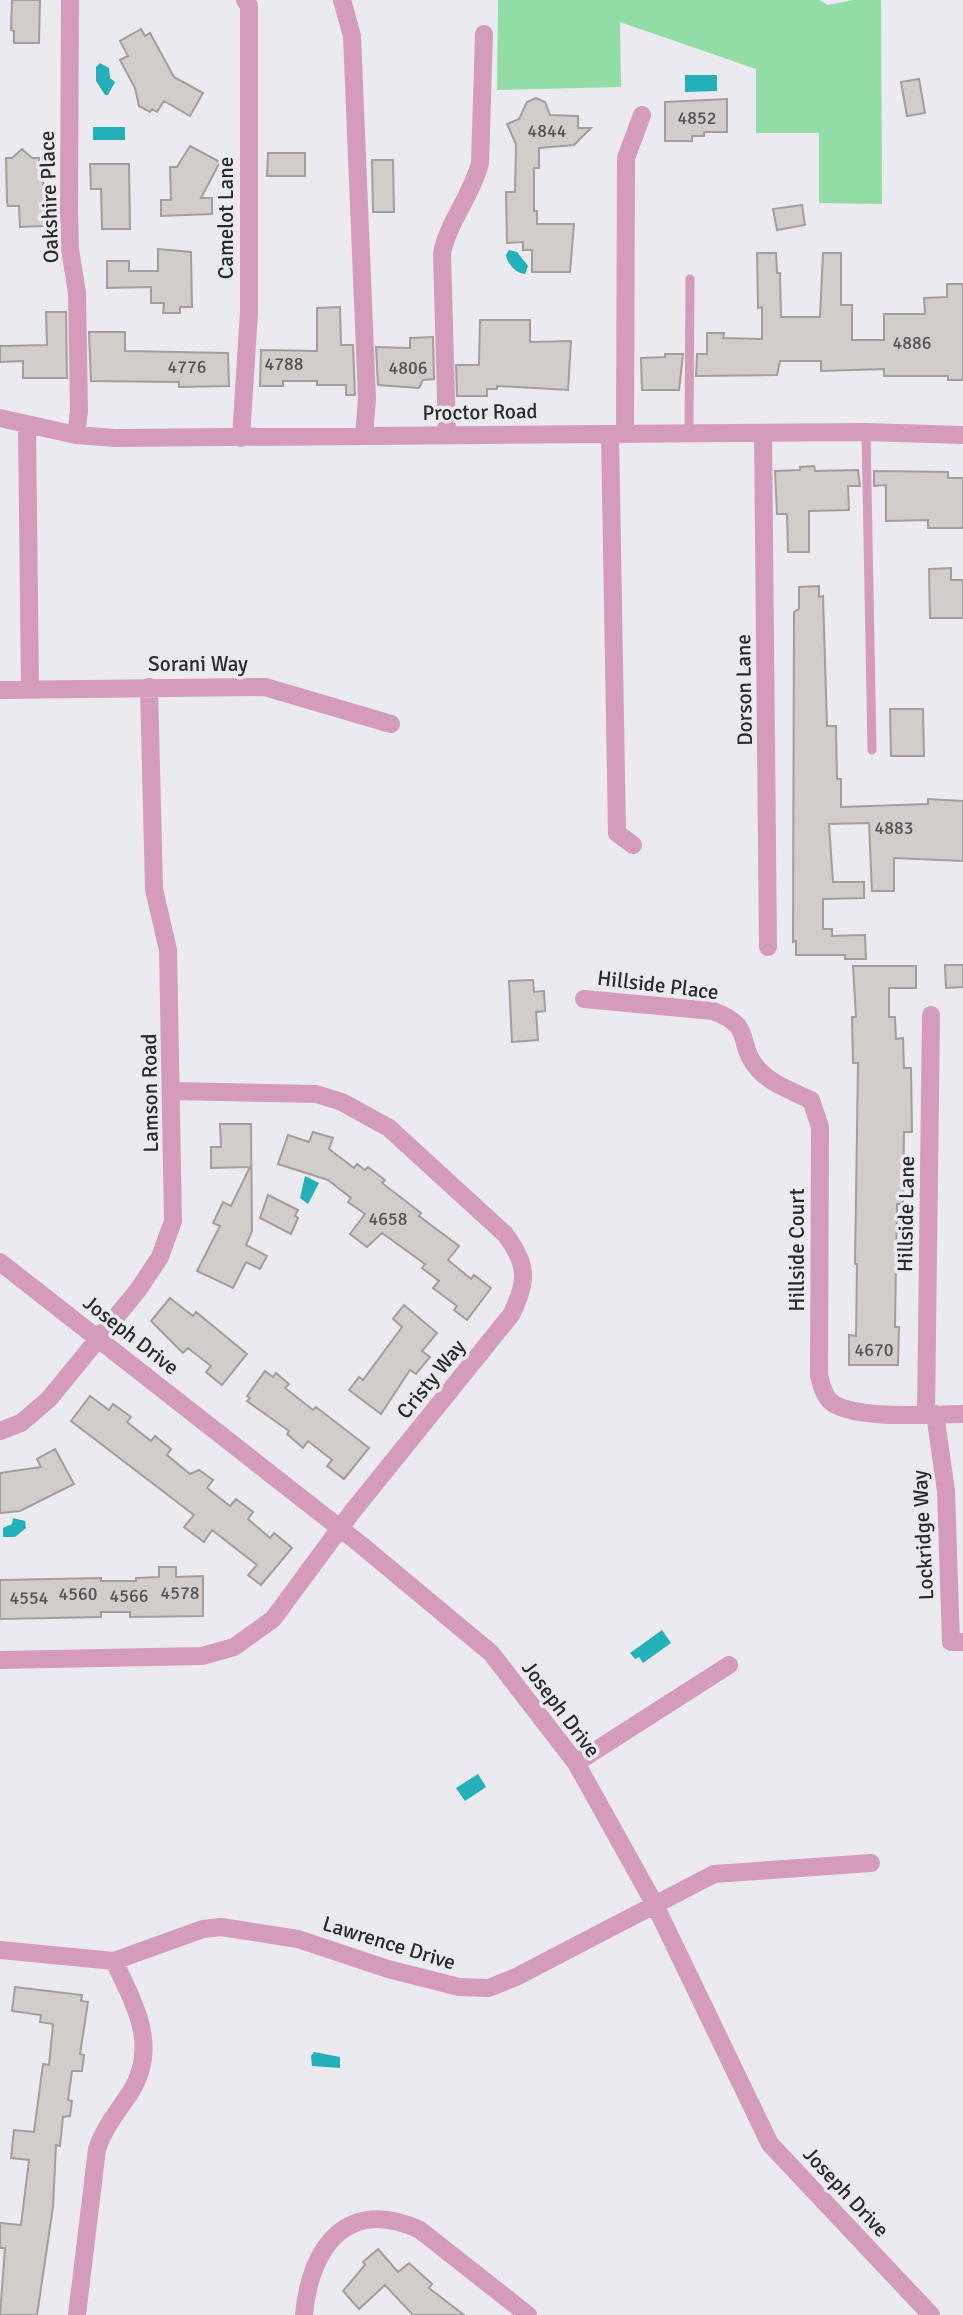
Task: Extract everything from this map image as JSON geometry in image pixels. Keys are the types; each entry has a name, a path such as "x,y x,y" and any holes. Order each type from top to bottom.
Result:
{"street":[{"name":"Oakshire Place","path":"70,0 70,249 78,293 79,411 76,435"},
{"name":"Camelot Lane","path":"242,438 248,312 249,6 245,0"},
{"path":"342,0 352,36 367,399 364,436"},
{"path":"447,435 442,253 450,224 476,177 480,163 484,34"},
{"path":"633,845 617,833 617,434 626,158 642,115"},
{"name":"Proctor Road","path":"0,418 76,435 115,439 866,432 963,435"},
{"path":"27,426 30,689"},
{"name":"Dorson Lane","path":"763,433 768,947"},
{"name":"Lamson Road","path":"0,1431 21,1423 40,1408 138,1290 168,1240 175,1199 173,1091 168,950 154,889 149,687"},
{"name":"Sorani Way","path":"0,690 265,687 390,724"},
{"name":"Hillside Place","path":"584,999 713,1011 731,1018 742,1030 758,1069 781,1086 811,1100"},
{"name":"Hillside Lane","path":"930,1414 931,1015"},
{"name":"Cristy Way","path":"0,1660 188,1657 234,1647 273,1619 340,1528 511,1315 522,1293 524,1272 520,1254 505,1234 388,1128 342,1102 316,1094 173,1091"},
{"name":"Hillside Court","path":"811,1100 820,1128 819,1375 829,1400 840,1408 930,1414"},
{"name":"Joseph Drive","path":"0,1262 340,1528 491,1653 576,1763 654,1903 770,2144 931,2315"},
{"path":"930,1414 963,1414"},
{"name":"Lockridge Way","path":"930,1414 946,1492 951,1642 963,1642"},
{"path":"576,1763 729,1665"},
{"name":"Lawrence Drive","path":"0,1950 114,1961 203,1929 221,1927 298,1939 388,1969 459,1987 489,1988 516,1977 714,1874 871,1863"},
{"path":"77,2315 97,2149 105,2129 135,2084 145,2055 143,2028 137,2009 114,1961"},
{"path":"304,2315 306,2288 318,2254 343,2230 381,2219 401,2221 420,2230 528,2315"}],"lane":[{"path":"689,433 690,279"},
{"path":"866,432 873,750"}],"green space":[{"path":"498,0 820,0 827,5 854,0 881,0 882,204 819,203 819,133 756,133 756,69 620,22 621,87 497,90"}],"water":[{"path":"100,63 109,68 110,78 115,82 108,95 105,95 96,81 96,67"},
{"path":"685,75 717,75 717,91 685,92"},
{"path":"93,127 125,127 125,140 93,140"},
{"path":"509,250 517,252 528,266 525,274 510,265 506,255"},
{"path":"305,1176 319,1183 308,1204 300,1198"},
{"path":"13,1518 25,1521 26,1528 15,1537 3,1537 3,1528 12,1524"},
{"path":"662,1630 671,1643 643,1663 639,1657 635,1659 630,1653"},
{"path":"478,1774 486,1787 465,1801 456,1788"},
{"path":"314,2052 340,2057 340,2068 312,2066 311,2056"}],"building":[{"path":"12,0 40,0 39,43 14,43 14,31 11,30"},
{"path":"141,29 145,36 150,33 174,77 203,93 190,116 164,101 157,112 152,109 150,112 139,106 135,88 120,60 128,56 120,41"},
{"path":"919,79 925,113 907,116 901,82"},
{"path":"536,98 545,102 550,115 578,116 578,128 591,128 574,145 539,148 539,168 534,168 534,211 537,211 537,224 574,224 570,272 532,272 532,250 523,250 523,242 507,243 506,192 515,192 516,144 507,124 519,119 527,102"},
{"path":"727,99 727,132 704,132 704,136 692,136 692,141 665,141 665,102"},
{"path":"190,146 220,162 201,198 212,198 212,214 161,216 161,200 171,200 170,167 177,167"},
{"path":"22,149 32,158 39,158 39,170 43,170 44,226 20,227 19,206 8,206 6,158 12,158"},
{"path":"268,153 305,153 305,176 267,176"},
{"path":"372,160 393,160 394,212 373,212"},
{"path":"90,164 129,164 130,229 102,229 101,189 91,189"},
{"path":"802,205 805,225 777,230 773,209"},
{"path":"158,249 191,252 192,307 180,307 180,313 163,313 164,303 151,303 151,287 107,288 107,261 129,261 129,271 158,271"},
{"path":"757,253 776,253 777,273 780,273 781,317 820,317 823,253 841,253 841,305 852,305 852,340 884,340 884,314 925,314 924,298 947,297 947,284 963,284 963,380 948,380 948,376 884,376 884,369 821,371 821,361 780,361 777,375 696,376 697,354 707,354 707,333 724,333 723,338 762,339 762,307 758,308"},
{"path":"340,307 341,345 353,345 355,395 346,395 346,385 317,385 317,381 283,381 283,386 260,386 261,350 317,351 317,308"},
{"path":"46,312 66,312 67,378 23,378 23,361 0,362 0,346 47,345"},
{"path":"480,320 530,320 530,342 571,341 568,390 497,386 497,389 487,389 487,396 457,396 456,365 479,365"},
{"path":"89,332 125,332 125,351 228,353 229,386 179,387 179,382 91,381"},
{"path":"433,337 434,379 423,380 419,388 378,385 376,347 410,348 410,338"},
{"path":"665,354 683,354 679,390 642,390 641,358 665,357"},
{"path":"814,466 815,471 858,470 860,486 848,486 849,510 809,511 809,552 788,552 787,514 777,514 775,471 800,470 800,467"},
{"path":"874,471 948,472 948,478 963,478 963,528 928,528 928,520 886,521 886,485 874,486"},
{"path":"951,568 951,580 963,580 963,618 930,618 929,569"},
{"path":"819,586 819,597 823,596 827,726 836,726 837,779 841,779 841,807 928,804 928,799 963,801 963,861 894,858 894,891 872,891 869,823 829,824 833,882 864,882 864,898 823,899 823,929 832,929 832,936 865,935 866,959 845,959 845,955 796,955 796,941 793,942 794,612 799,609 799,587"},
{"path":"890,709 923,709 924,756 891,756"},
{"path":"945,965 963,965 963,987 946,988"},
{"path":"853,966 916,966 916,988 889,988 889,1017 895,1017 896,1039 903,1038 904,1068 911,1068 912,1132 904,1132 903,1204 897,1204 895,1327 899,1327 898,1365 849,1365 849,1335 856,1336 857,1264 858,1063 853,1063 852,1017 856,1017"},
{"path":"533,980 534,992 544,991 545,1011 536,1012 538,1040 512,1042 509,981"},
{"path":"220,1124 251,1124 252,1231 246,1245 267,1256 260,1269 246,1262 233,1288 197,1271 220,1226 213,1223 223,1202 231,1206 250,1167 211,1168 211,1147 221,1147"},
{"path":"313,1132 333,1138 329,1149 354,1168 357,1164 365,1170 368,1167 385,1180 382,1183 421,1213 419,1216 459,1246 448,1260 471,1279 474,1275 491,1288 467,1320 454,1310 457,1306 433,1288 439,1281 422,1268 425,1264 382,1233 367,1247 350,1234 365,1214 348,1202 351,1198 328,1180 278,1164 288,1135 309,1142"},
{"path":"268,1195 298,1210 295,1216 298,1218 291,1234 260,1218"},
{"path":"170,1298 193,1316 196,1312 247,1354 222,1385 206,1372 211,1366 188,1348 183,1353 151,1321"},
{"path":"404,1305 437,1333 422,1351 430,1357 416,1374 410,1370 381,1414 349,1390 359,1377 363,1380 402,1327 393,1319"},
{"path":"265,1371 273,1377 276,1373 289,1384 285,1388 313,1410 316,1407 369,1448 344,1479 327,1466 332,1460 308,1441 303,1448 287,1434 289,1431 247,1401 250,1398 247,1396"},
{"path":"90,1396 109,1410 113,1404 131,1417 127,1422 151,1441 155,1436 171,1449 167,1455 190,1474 199,1470 213,1480 207,1488 230,1506 236,1499 253,1512 248,1519 270,1538 274,1533 292,1548 261,1585 248,1575 257,1565 212,1530 204,1542 184,1527 194,1515 71,1421"},
{"path":"55,1449 74,1484 20,1511 0,1513 0,1473 41,1467 37,1459"},
{"path":"159,1567 176,1567 176,1577 203,1576 203,1616 130,1617 130,1612 101,1612 101,1617 0,1619 0,1580 101,1578 101,1581 136,1581 136,1578 159,1577"},
{"path":"15,1987 82,1995 81,2001 88,2002 80,2054 84,2055 82,2071 72,2071 68,2100 72,2101 70,2116 63,2117 60,2146 56,2145 53,2207 37,2315 0,2315 5,2248 0,2248 0,2223 21,2225 29,2160 11,2158 14,2130 34,2132 43,2064 49,2065 53,2024 40,2022 41,2015 12,2011"},
{"path":"378,2249 398,2272 409,2263 432,2284 429,2288 464,2315 413,2315 385,2285 359,2309 343,2291 365,2265 363,2262"}]}
